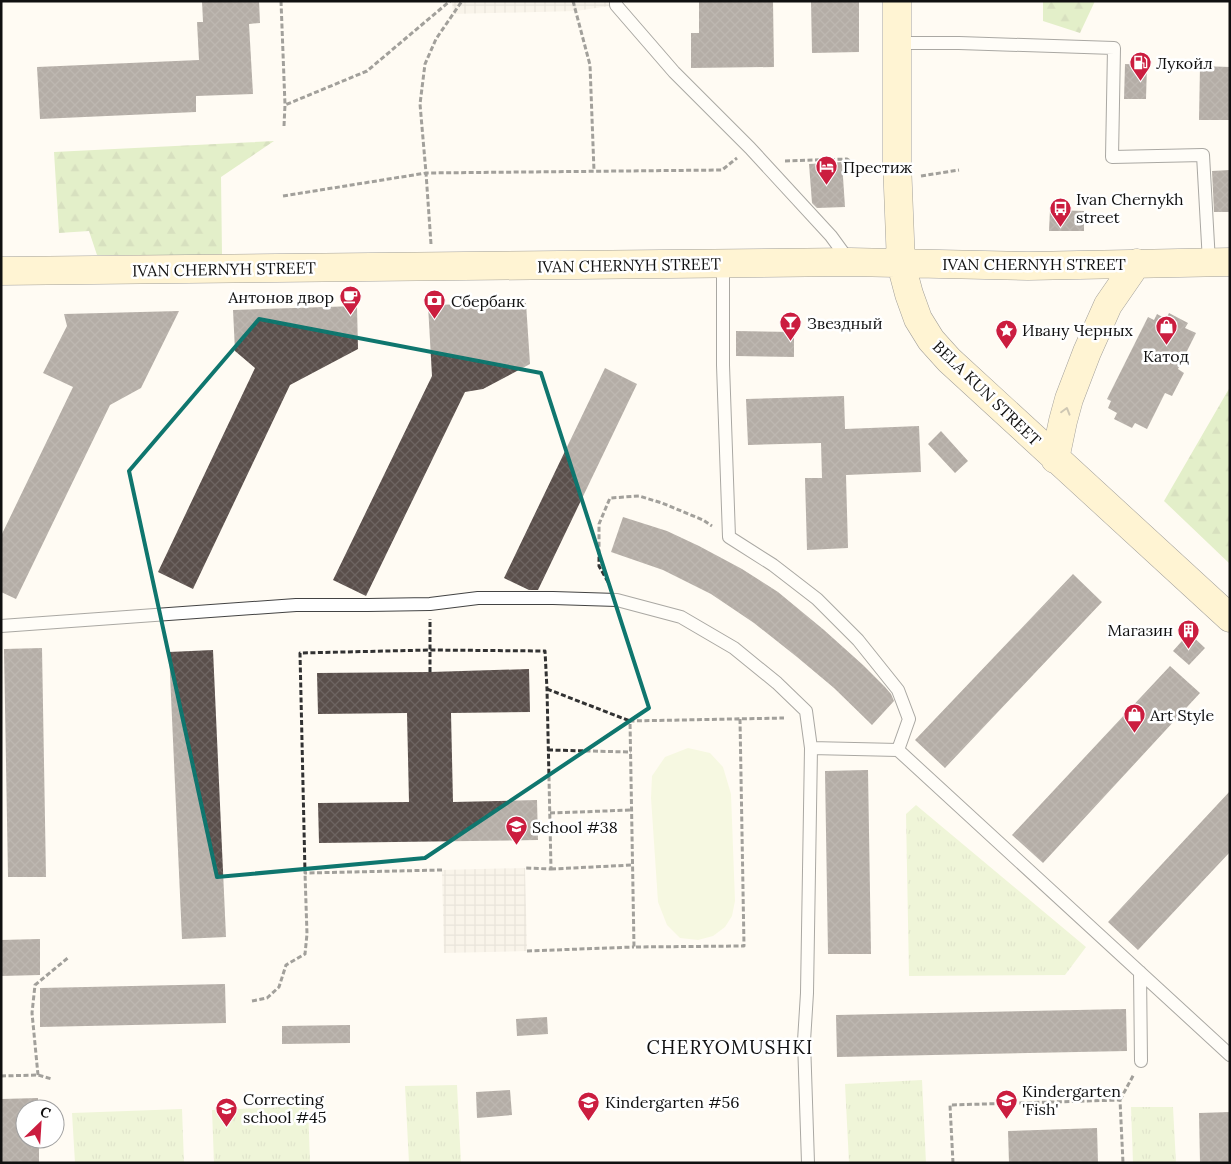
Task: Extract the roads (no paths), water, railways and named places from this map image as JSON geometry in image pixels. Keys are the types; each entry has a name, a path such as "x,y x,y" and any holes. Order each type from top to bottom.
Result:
{"street":[{"name":"BELA KUN STREET","path":"897,1 897,162 901,264 908,294 918,319 931,340 948,360 1230,618"},
{"name":"IVAN CHERNYH STREET","path":"1,271 850,262 1028,266 1220,262"},
{"path":"1055,458 1069,399 1088,352 1108,305 1137,263"}],"lane":[{"path":"616,1 616,5 674,72 750,148 831,236 850,262"},
{"path":"897,43 1114,48 1112,157 1203,155 1220,262"},
{"path":"723,264 723,365 729,537 773,564 817,599 858,640 898,690 909,719 898,750"},
{"path":"1,626 296,605 430,604 478,598 553,598 617,600 680,617 734,648 777,683 806,711 812,748 804,1041 808,1163"},
{"path":"812,748 898,750 1230,1056"},
{"path":"1140,972 1141,1061"}],"place":[{"name":"Лукойл","path":"1140,82"},
{"name":"Престиж","path":"827,186"},
{"name":"Ivan Chernykh street","path":"1060,227"},
{"name":"Антонов двор","path":"350,316"},
{"name":"Сбербанк","path":"435,320"},
{"name":"Звездный","path":"791,342"},
{"name":"Катод","path":"1166,346"},
{"name":"Ивану Черных","path":"1006,349"},
{"name":"Магазин","path":"1189,649"},
{"name":"Art Style","path":"1134,734"},
{"name":"School #38","path":"516,846"},
{"name":"Kindergarten 'Fish'","path":"1006,1119"},
{"name":"Kindergarten #56","path":"589,1121"},
{"name":"Correcting school #45","path":"227,1127"}],"district":[{"name":"CHERYOMUSHKI","path":"730,1047"}]}
